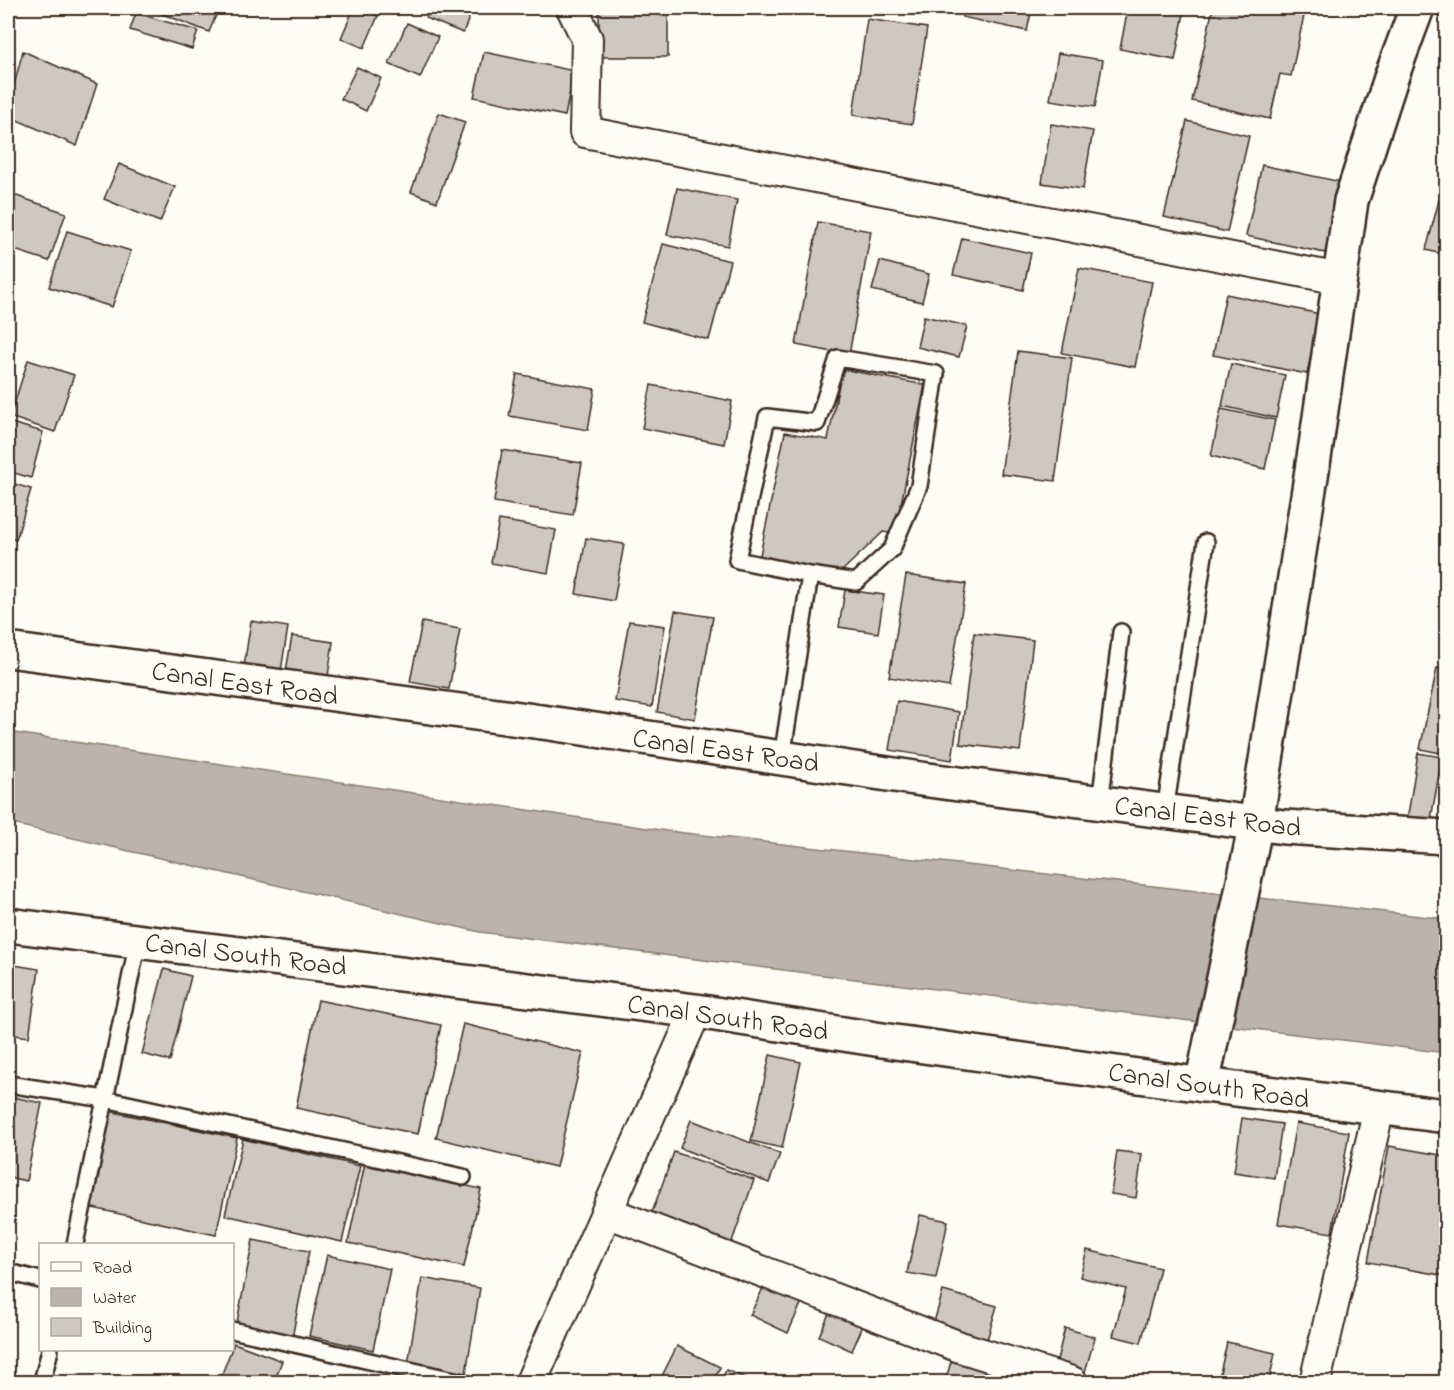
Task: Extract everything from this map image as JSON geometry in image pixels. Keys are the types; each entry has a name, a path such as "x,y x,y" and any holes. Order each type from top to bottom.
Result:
{"street":[{"path":"572,8 587,39 585,132 1340,279"},
{"path":"1202,1085 1256,823 1316,445 1351,201 1392,75 1417,8"},
{"name":"Canal East Road","path":"8,650 549,723 1100,803 1284,827 1446,837"},
{"name":"Canal South Road","path":"8,925 696,1011 1202,1085 1446,1116"},
{"path":"531,1383 696,1011"},
{"path":"1315,1383 1379,1108"},
{"path":"607,1212 960,1347 1072,1383"}],"lane":[{"path":"838,358 936,374 919,486 892,549 856,582 810,574 737,560 767,417 817,423 838,358"},
{"path":"1165,811 1206,542"},
{"path":"782,758 810,574"},
{"path":"1100,803 1121,632"},
{"path":"75,1243 138,941"},
{"path":"8,1084 105,1099 463,1177"},
{"path":"8,1272 39,1280"},
{"path":"234,1330 463,1383"},
{"path":"42,1383 50,1351"}],"water":[{"path":"8,732 667,831 1446,919 1446,1053 480,932 8,823"}],"building":[{"path":"147,8 219,8 209,32"},
{"path":"354,8 360,8 378,16 364,48 341,38"},
{"path":"430,8 473,8 463,33 426,18"},
{"path":"599,8 668,8 668,57 599,57"},
{"path":"964,8 1032,8 1027,31 962,17"},
{"path":"1128,8 1185,8 1175,60 1120,49"},
{"path":"1213,8 1289,8 1305,11 1291,76 1280,74 1270,119 1192,101"},
{"path":"136,13 198,31 192,49 130,30"},
{"path":"867,19 927,28 912,124 853,115"},
{"path":"407,23 438,37 420,78 389,64"},
{"path":"23,51 97,84 77,146 8,116 8,107"},
{"path":"484,52 574,71 565,116 474,97"},
{"path":"1058,53 1103,60 1095,107 1050,100"},
{"path":"357,67 381,78 366,111 341,99"},
{"path":"439,113 465,122 437,202 411,192"},
{"path":"1187,121 1249,136 1227,232 1164,217"},
{"path":"1051,124 1093,131 1083,189 1042,183"},
{"path":"119,164 175,187 160,222 104,199"},
{"path":"1262,165 1341,182 1325,253 1246,236"},
{"path":"677,188 737,200 728,246 667,235"},
{"path":"8,193 66,213 49,261 8,248"},
{"path":"1439,200 1446,202 1446,255 1426,250"},
{"path":"818,222 871,231 849,355 796,345"},
{"path":"67,231 131,251 112,307 49,287"},
{"path":"962,238 1031,253 1023,290 953,275"},
{"path":"663,244 730,261 709,340 642,322"},
{"path":"880,261 929,274 922,302 872,290"},
{"path":"1079,268 1152,282 1135,367 1062,353"},
{"path":"1226,294 1320,314 1307,374 1213,355"},
{"path":"924,316 967,326 959,357 917,347"},
{"path":"1018,351 1072,358 1055,481 1001,474"},
{"path":"28,360 74,375 55,432 10,417"},
{"path":"1231,364 1285,375 1276,418 1222,406"},
{"path":"842,369 925,385 895,534 883,532 843,570 842,577 759,560 785,432 828,440"},
{"path":"517,374 595,389 588,430 509,416"},
{"path":"651,385 732,401 724,444 642,428"},
{"path":"1221,409 1275,420 1265,469 1211,456"},
{"path":"8,422 43,432 31,478 8,471"},
{"path":"502,450 582,463 573,515 494,502"},
{"path":"8,482 31,489 16,540 8,537"},
{"path":"499,520 556,530 548,573 491,563"},
{"path":"586,538 624,544 614,601 576,594"},
{"path":"906,575 966,584 949,687 889,677"},
{"path":"845,590 884,595 878,633 839,627"},
{"path":"675,611 713,617 695,719 657,712"},
{"path":"251,621 288,627 281,671 244,666"},
{"path":"629,621 665,626 652,707 615,701"},
{"path":"422,622 460,629 449,689 410,682"},
{"path":"974,633 1033,640 1020,751 960,744"},
{"path":"292,636 333,642 327,683 285,677"},
{"path":"1437,668 1446,670 1446,754 1420,749"},
{"path":"897,701 959,712 952,760 889,750"},
{"path":"1418,753 1442,757 1430,825 1407,821"},
{"path":"8,964 39,969 29,1037 8,1034"},
{"path":"164,969 191,976 170,1061 142,1054"},
{"path":"318,1000 441,1025 418,1134 296,1108"},
{"path":"463,1024 583,1053 556,1167 436,1138"},
{"path":"770,1055 801,1062 782,1148 751,1141"},
{"path":"8,1096 42,1103 26,1181 8,1177"},
{"path":"109,1111 237,1138 216,1235 88,1207"},
{"path":"1242,1118 1282,1124 1274,1178 1234,1172"},
{"path":"691,1120 780,1154 769,1183 680,1148"},
{"path":"1296,1123 1349,1132 1332,1233 1278,1224"},
{"path":"243,1139 360,1166 342,1242 225,1215"},
{"path":"1389,1146 1446,1156 1446,1276 1368,1262"},
{"path":"1117,1151 1142,1154 1136,1198 1111,1194"},
{"path":"674,1152 754,1180 730,1247 650,1218"},
{"path":"365,1163 481,1189 464,1267 348,1243"},
{"path":"920,1215 948,1221 936,1278 907,1273"},
{"path":"253,1240 309,1251 292,1338 236,1327"},
{"path":"1087,1250 1160,1268 1141,1343 1113,1336 1126,1289 1080,1277"},
{"path":"327,1255 390,1269 373,1350 309,1336"},
{"path":"422,1278 480,1288 466,1373 408,1364"},
{"path":"767,1280 804,1297 788,1333 750,1315"},
{"path":"943,1291 997,1306 986,1343 932,1329"},
{"path":"833,1305 866,1319 852,1351 819,1336"},
{"path":"1065,1328 1095,1337 1085,1372 1056,1364"},
{"path":"1227,1342 1275,1353 1269,1382 1218,1382"},
{"path":"234,1343 282,1361 274,1382 229,1382 220,1379 231,1351 234,1351"},
{"path":"677,1346 720,1367 713,1382 674,1382 662,1376"},
{"path":"953,1355 987,1365 981,1382 945,1382"},
{"path":"726,1370 756,1382 721,1382"},
{"path":"1009,1373 1038,1382 1006,1382"}]}
